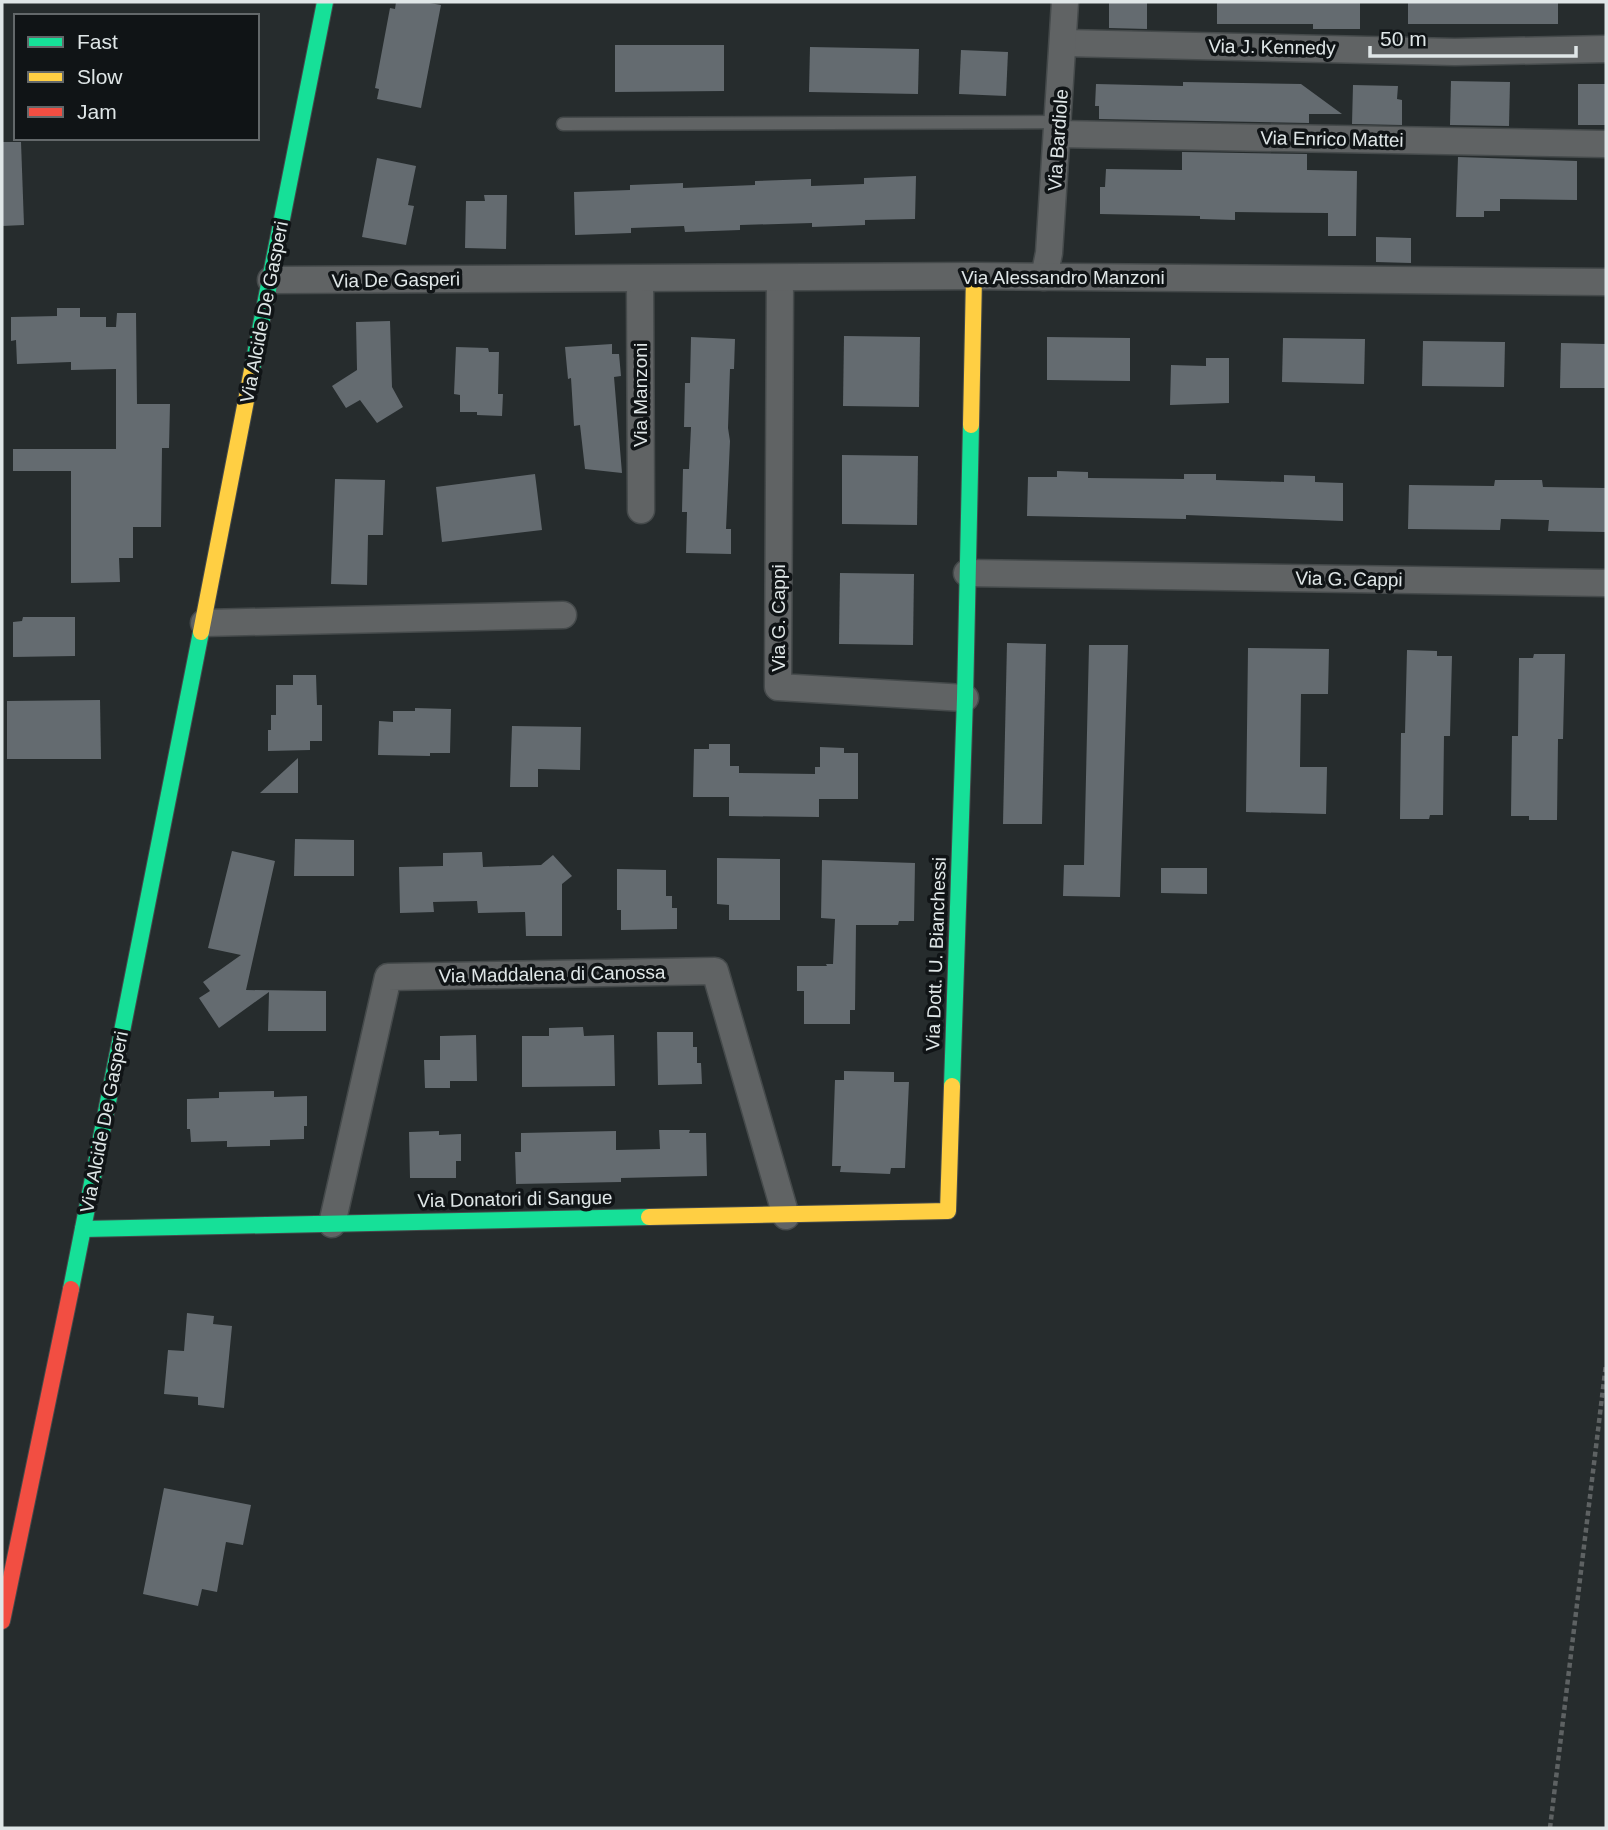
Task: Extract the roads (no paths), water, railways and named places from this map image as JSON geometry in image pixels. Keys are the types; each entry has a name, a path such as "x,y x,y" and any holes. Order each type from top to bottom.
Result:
{"street":[{"name":"Via Alcide De Gasperi","path":"2,1620 83,1229 326,2"},
{"name":"Via Bardiole","path":"1044,277 1049,253 1059,128 1066,2"},
{"name":"Via J. Kennedy","path":"1065,43 1455,52 1606,49"},
{"name":"Via Enrico Mattei","path":"1059,128 1606,144"},
{"name":"Via Alessandro Manzoni","path":"521,278 974,276 1606,282"},
{"path":"965,698 974,276"},
{"name":"Via De Gasperi","path":"271,280 521,278"},
{"name":"Via G. Cappi","path":"780,278 778,687 965,698"},
{"name":"Via Manzoni","path":"640,279 641,510"},
{"name":"Via G. Cappi","path":"967,573 1606,583"},
{"path":"204,623 563,615"},
{"name":"Via Dott. U. Bianchessi","path":"948,1211 965,698"},
{"name":"Via Maddalena di Canossa","path":"332,1224 388,977 620,972 715,971 786,1216"},
{"name":"Via Donatori di Sangue","path":"83,1229 948,1211"}],"lane":[{"path":"563,124 1059,128"}]}
